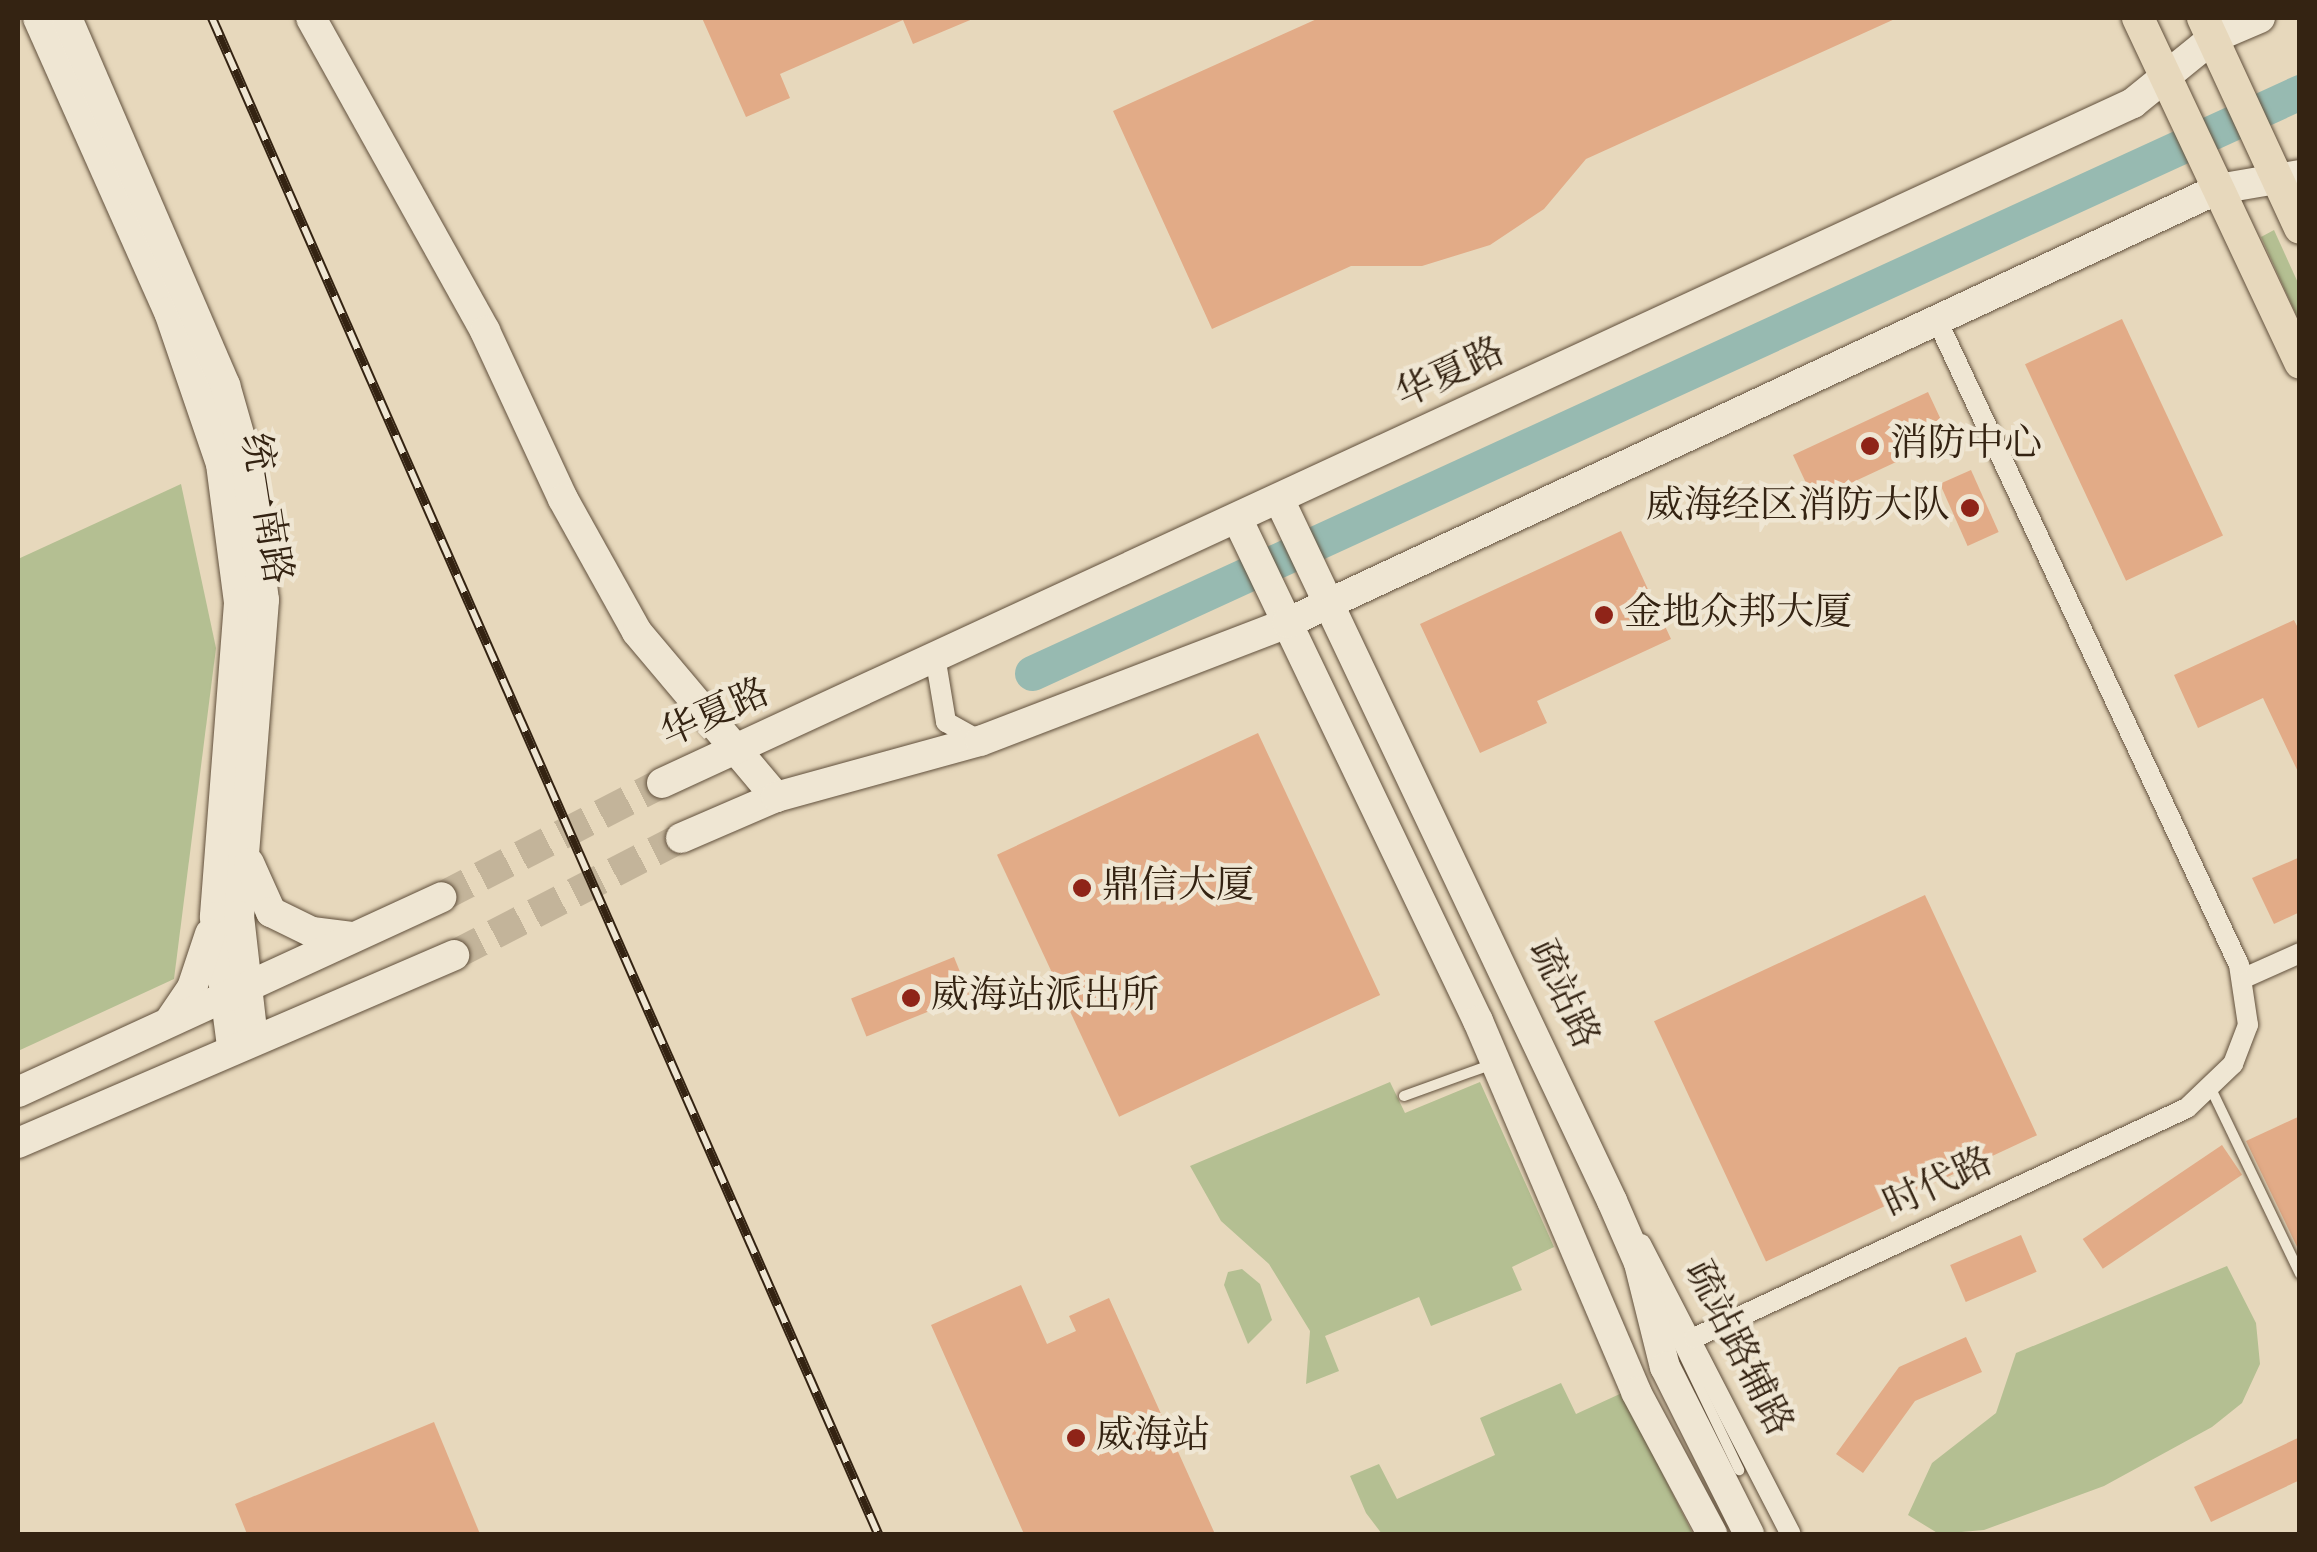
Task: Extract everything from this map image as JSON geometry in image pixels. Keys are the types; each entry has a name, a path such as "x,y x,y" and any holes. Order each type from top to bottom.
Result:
{"main road":[{"name":"统一南路","path":"38,18 169,312 221,464 238,659 214,917 234,989 242,1042"},
{"name":"统一南路","path":"67,18 226,385 246,458 264,600 234,989"},
{"path":"310,18 485,331 563,499 637,632 776,798"},
{"path":"2138,18 2300,363"},
{"name":"华夏路","path":"662,783 936,656 1240,526 2133,103 2167,78 2208,28 2260,18"},
{"path":"2208,28 2256,136 2290,180 2300,228"},
{"path":"681,838 776,798 980,741 1284,615 1937,320 2212,174 2290,180"},
{"name":"疏站路","path":"1282,506 1328,595 1612,1201 1639,1262 1665,1367 1749,1534"},
{"path":"1240,526 1496,1063 1636,1392 1712,1534"},
{"path":"246,850 254,888 271,912 312,932 354,938"},
{"path":"18,1092 440,897"},
{"path":"171,1019 203,962 214,917"},
{"path":"18,1144 242,1042 454,955"}],"street":[{"path":"1937,320 2244,978 2248,1025 2212,1091"},
{"path":"936,656 946,722 980,741"},
{"path":"2244,978 2300,953"},
{"name":"时代路","path":"1694,1338 2212,1091"},
{"name":"疏站路辅路","path":"1612,1201 1694,1338 1791,1534"}],"lane":[{"path":"1404,1096 1496,1063"},
{"path":"2212,1091 2300,1274"},
{"path":"1639,1262 1739,1470"}],"green space":[{"path":"2274,230 2299,285 2299,321 2261,237"},
{"path":"181,484 216,648 174,979 18,1051 18,559"},
{"path":"1390,1082 1405,1113 1480,1082 1554,1247 1512,1267 1522,1290 1431,1326 1419,1297 1325,1336 1339,1371 1306,1384 1310,1331 1269,1264 1221,1221 1190,1166"},
{"path":"2227,1266 2256,1323 2260,1364 2242,1403 2212,1427 2104,1486 1984,1530 1939,1534 1908,1515 1932,1463 1996,1413 2016,1353"},
{"path":"1242,1269 1260,1284 1272,1320 1248,1344 1224,1285 1228,1272"},
{"path":"1561,1383 1576,1414 1622,1393 1693,1534 1382,1534 1366,1513 1350,1476 1379,1464 1397,1499 1495,1455 1480,1418"}],"building":[{"path":"702,18 975,18 913,44 903,20 780,74 790,98 746,117"},
{"path":"1319,18 1897,18 1586,159 1544,209 1490,245 1422,266 1351,266 1212,329 1113,111"},
{"path":"2122,319 2223,536 2126,581 2025,364"},
{"name":"消防中心","path":"1928,392 1949,437 1814,500 1793,455"},
{"name":"威海经区消防大队","path":"1971,470 1999,532 1968,546 1940,484"},
{"path":"1621,531 1671,639 1537,701 1547,723 1480,753 1420,624"},
{"path":"2294,620 2300,632 2300,776 2263,698 2198,728 2174,675"},
{"path":"1258,733 1380,995 1119,1117 997,855"},
{"path":"2300,857 2300,912 2274,924 2252,878"},
{"path":"1925,895 2037,1135 1766,1262 1654,1021"},
{"name":"威海站派出所","path":"954,957 969,995 866,1037 851,999"},
{"path":"2300,1116 2300,1253 2246,1141"},
{"path":"2222,1145 2242,1175 2103,1269 2083,1239"},
{"path":"2021,1235 2037,1272 1966,1302 1950,1265"},
{"name":"威海站","path":"1021,1285 1047,1344 1076,1331 1069,1316 1109,1298 1215,1534 1024,1534 931,1325"},
{"path":"1966,1337 1982,1372 1915,1401 1863,1473 1836,1454 1899,1367"},
{"path":"434,1422 480,1534 247,1534 235,1504"},
{"path":"2300,1437 2300,1480 2211,1522 2194,1487"}],"waterway":[{"path":"1032,673 2300,92"}],"tunnel":[{"path":"441,897 662,783"},
{"path":"454,955 681,838"}],"railway":[{"path":"212,18 878,1534"}],"place":[{"name":"消防中心","path":"1870,446"},
{"name":"威海经区消防大队","path":"1970,508"},
{"name":"金地众邦大厦","path":"1604,615"},
{"name":"鼎信大厦","path":"1082,888"},
{"name":"威海站派出所","path":"911,998"},
{"name":"威海站","path":"1076,1438"}]}
